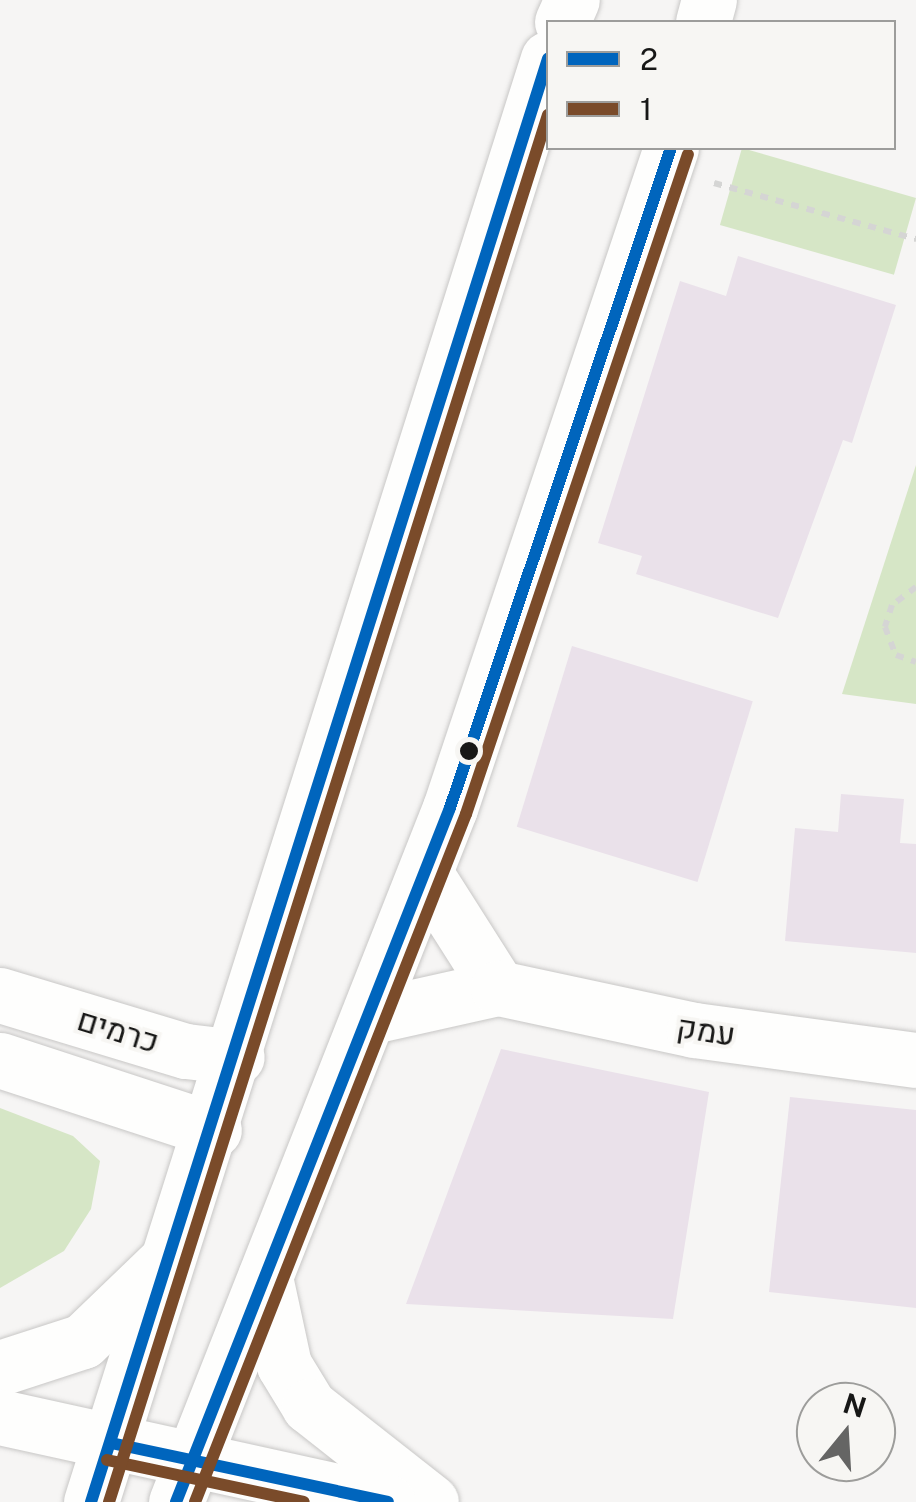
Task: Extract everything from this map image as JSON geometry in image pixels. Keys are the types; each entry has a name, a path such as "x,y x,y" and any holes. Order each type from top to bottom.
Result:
{"street":[{"path":"91,1502 214,1130 546,64"},
{"path":"184,1482 425,873 560,501 668,159"},
{"path":"425,873 498,988"},
{"name":"עמק","path":"368,1018 498,988 694,1030 916,1060"},
{"name":"כרמים","path":"0,995 186,1052 237,1057"},
{"name":"כרמים","path":"0,1060 214,1130"},
{"path":"0,1368 84,1341 130,1303 164,1262 188,1212"},
{"path":"265,1277 284,1365 309,1406 431,1502"},
{"path":"0,1417 112,1444 184,1482 388,1502"}],"path":[{"path":"668,159 916,239"},
{"path":"916,587 892,605 885,626 896,655 916,662"}],"green space":[{"path":"741,150 916,198 894,275 720,225"},
{"path":"916,465 916,704 842,694"},
{"path":"0,1108 73,1136 100,1161 91,1209 64,1251 0,1288"}],"building":[{"path":"738,256 896,305 852,443 843,440 778,618 636,574 642,556 598,543 680,281 726,296"},
{"path":"572,646 753,701 697,882 517,827"},
{"path":"841,794 904,799 900,843 916,844 916,953 785,941 795,828 838,832"},
{"path":"501,1049 709,1092 673,1319 406,1304"},
{"path":"790,1097 916,1110 916,1308 769,1292"}],"transit line":[{"name":"2","path":"91,1502 546,65"},
{"name":"1","path":"109,1502 546,121"},
{"name":"2","path":"176,1502 450,808 670,150"},
{"name":"1","path":"195,1502 466,814 688,154"},
{"name":"2","path":"111,1443 388,1502"},
{"name":"1","path":"107,1460 304,1502"}]}
